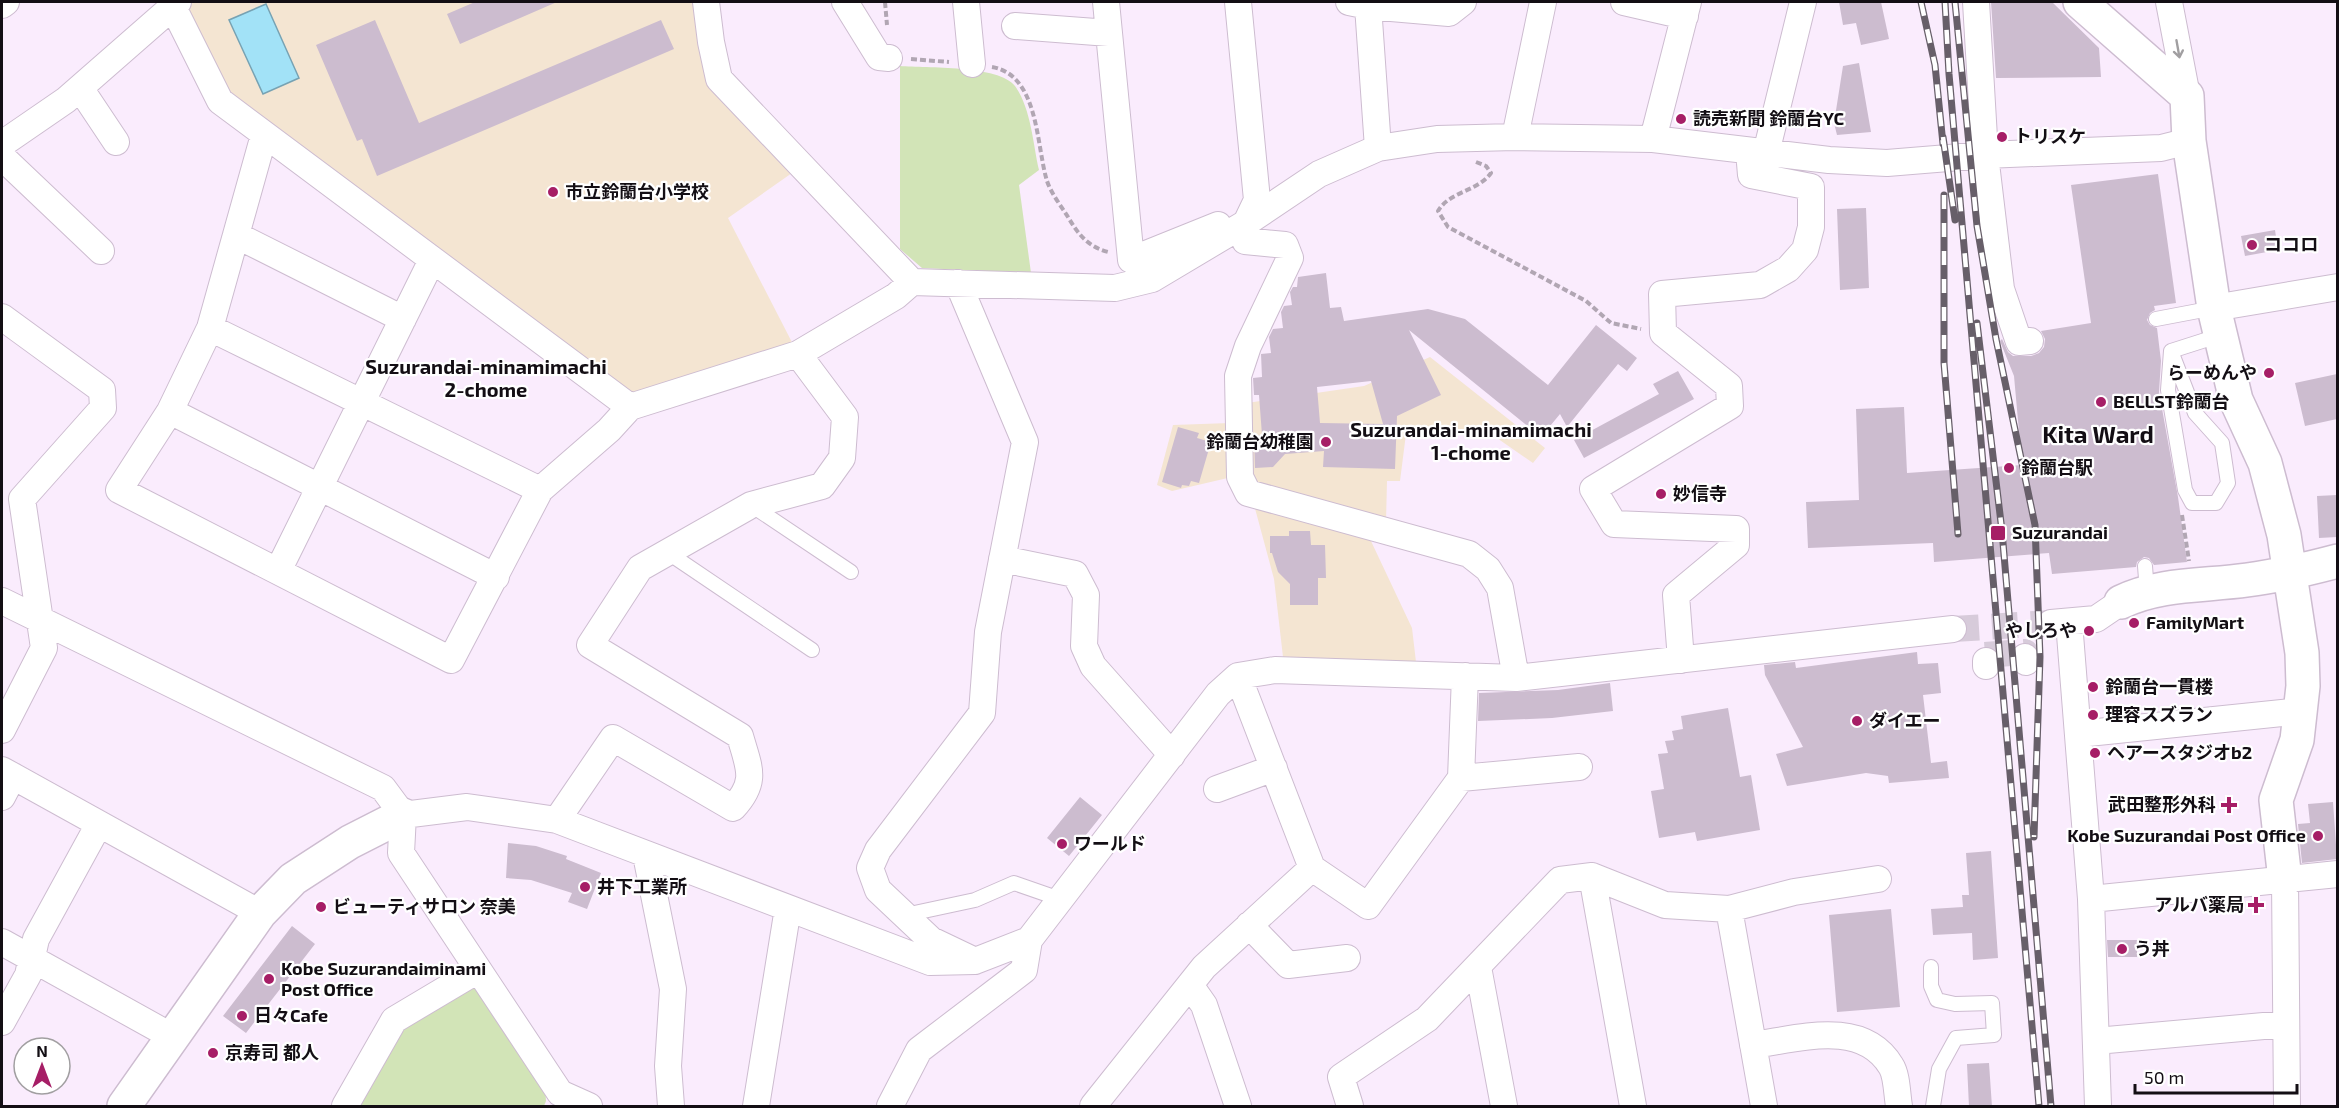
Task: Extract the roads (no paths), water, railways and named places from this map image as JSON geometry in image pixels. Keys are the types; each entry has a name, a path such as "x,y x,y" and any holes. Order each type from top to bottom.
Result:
{"street":[{"path":"2,5 6,2"},
{"path":"706,2 719,79 912,282"},
{"path":"845,2 879,57 889,58"},
{"path":"966,2 972,64"},
{"path":"1106,2 1131,260 1223,223 1246,223"},
{"path":"1238,2 1257,200 1246,223 1245,241 1285,245 1290,258 1248,346 1238,376 1240,477 1248,493 1469,555 1488,569 1500,588 1516,678"},
{"path":"1378,148 1359,4 1449,13 1463,2"},
{"path":"1515,136 1543,2"},
{"path":"1624,2 1687,9 1653,139"},
{"path":"1682,660 1676,595 1736,545 1736,529 1614,524 1593,489 1730,406 1729,386 1663,333 1662,294 1760,285 1788,269 1805,250 1811,226 1811,187 1751,176 1803,2"},
{"path":"1976,2 1985,155 2001,289 2019,340"},
{"path":"2080,2 2187,96"},
{"path":"2,144 80,88 175,3 220,101 630,407"},
{"path":"2176,3 2187,96 2189,141 2217,321 2236,400 2265,463 2291,573 2302,654 2301,711 2297,740 2277,800 2285,880 2287,1107"},
{"path":"1015,26 1109,33"},
{"path":"80,88 116,142"},
{"path":"264,135 210,328 170,411 119,490 451,660 540,490 609,430 630,407 798,354 896,296 912,282 1115,288 1152,279 1246,223 1319,174 1378,148 1437,140 1515,136 1653,139 1830,160 1887,163 1985,155 2161,148 2189,141"},
{"path":"2,157 101,251"},
{"path":"236,235 403,319"},
{"path":"278,571 432,260"},
{"path":"958,284 1025,442 988,632 982,712 878,850 870,868 878,890 931,940 975,961"},
{"path":"2217,321 2337,287"},
{"path":"2,317 102,390 103,408 22,499 42,621 44,648 2,730"},
{"path":"210,328 540,490"},
{"path":"557,820 613,738 733,808 744,796 752,775 740,736 590,645 640,568 751,505 822,486 842,458 845,417 798,354"},
{"path":"170,411 496,577"},
{"path":"1002,559 1075,574 1086,595 1084,646 1093,666 1172,755"},
{"path":"2098,1107 2091,899 2078,734 2060,622 2096,619 2138,586 2291,573 2337,561"},
{"path":"2,601 383,788 403,815 400,853 478,970 556,1100 589,1107"},
{"path":"890,1107 919,1050 1024,970 1029,940 1218,694 1238,676 1275,670 1516,678 1953,629"},
{"path":"1238,676 1312,868 1368,906 1461,778 1465,676"},
{"path":"2078,734 2301,711"},
{"path":"1461,778 1579,767"},
{"path":"1217,789 1274,768"},
{"path":"5,781 99,824 260,913"},
{"path":"124,1107 171,1036 260,913 293,879 350,842 403,815 467,807 557,820 930,962 975,961 1029,940"},
{"path":"2,1022 27,975 36,939 99,824"},
{"path":"646,855 673,989 668,1066 671,1107"},
{"path":"1093,1107 1204,967 1312,868"},
{"path":"2091,899 2337,874"},
{"path":"1592,876 1633,1107"},
{"path":"1350,1107 1341,1077 1427,1019 1560,880 1592,876 1665,905 1729,909 1794,892 1878,879"},
{"path":"756,1107 788,908"},
{"path":"1729,909 1764,1107"},
{"path":"1249,925 1288,965 1347,958"},
{"path":"2,942 171,1036"},
{"path":"1478,967 1504,1107"},
{"path":"345,1107 394,1020 478,970"},
{"path":"1190,985 1204,1005 1238,1107"},
{"path":"2096,1041 2286,1024"},
{"path":"1753,1045 1838,1034 1870,1043 1892,1066 1899,1107"}],"lane":[{"path":"2156,320 2217,321"},
{"path":"2171,351 2217,321"},
{"path":"2171,351 2195,413 2222,443 2228,483 2216,503 2192,503 2185,490 2168,390 2171,351"},
{"path":"751,505 851,572"},
{"path":"667,552 812,650"},
{"path":"905,915 975,900 1014,883 1060,899"},
{"path":"1931,967 1931,986 1937,1000 1955,1004 1992,1003 1994,1035 1956,1038 1939,1069 1933,1107"}],"water":[{"path":"266,4 299,78 263,94 229,20"}],"tunnel":[{"path":"1953,629 2051,623"},
{"path":"1985,655 2025,652 2026,662"}],"railway":[{"path":"1921,2 1935,65 1943,144"},
{"path":"1945,2 1949,74 2039,1106"},
{"path":"1955,2 1977,226 1996,339 2035,525 2040,657 2034,837"},
{"path":"1943,137 1955,220"},
{"path":"1944,195 1944,363 1958,534"},
{"path":"1977,323 2002,531 2051,1106"}],"place":[{"name":"読売新聞 鈴蘭台YC","path":"1681,119"},
{"name":"トリスケ","path":"2002,137"},
{"name":"市立鈴蘭台小学校","path":"553,192"},
{"name":"ココロ","path":"2252,245"},
{"name":"らーめんや","path":"2269,373"},
{"name":"BELLST鈴蘭台","path":"2101,402"},
{"name":"鈴蘭台幼稚園","path":"1326,442"},
{"name":"鈴蘭台駅","path":"2009,468"},
{"name":"妙信寺","path":"1661,494"},
{"name":"Suzurandai","path":"1998,533"},
{"name":"FamilyMart","path":"2134,623"},
{"name":"やしろや","path":"2089,631"},
{"name":"鈴蘭台一貫楼","path":"2093,687"},
{"name":"理容スズラン","path":"2093,715"},
{"name":"ダイエー","path":"1857,721"},
{"name":"ヘアースタジオb2","path":"2095,753"},
{"name":"武田整形外科","path":"2229,805"},
{"name":"Kobe Suzurandai Post Office","path":"2318,836"},
{"name":"ワールド","path":"1062,844"},
{"name":"井下工業所","path":"585,887"},
{"name":"アルバ薬局","path":"2256,905"},
{"name":"ビューティサロン 奈美","path":"321,907"},
{"name":"う丼","path":"2122,949"},
{"name":"Kobe Suzurandaiminami Post Office","path":"269,979"},
{"name":"日々Cafe","path":"242,1016"},
{"name":"京寿司 都人","path":"213,1053"}],"district":[{"name":"Suzurandai-minamimachi 2-chome","path":"486,378"},
{"name":"Kita Ward","path":"2098,435"},
{"name":"Suzurandai-minamimachi 1-chome","path":"1471,442"}]}
